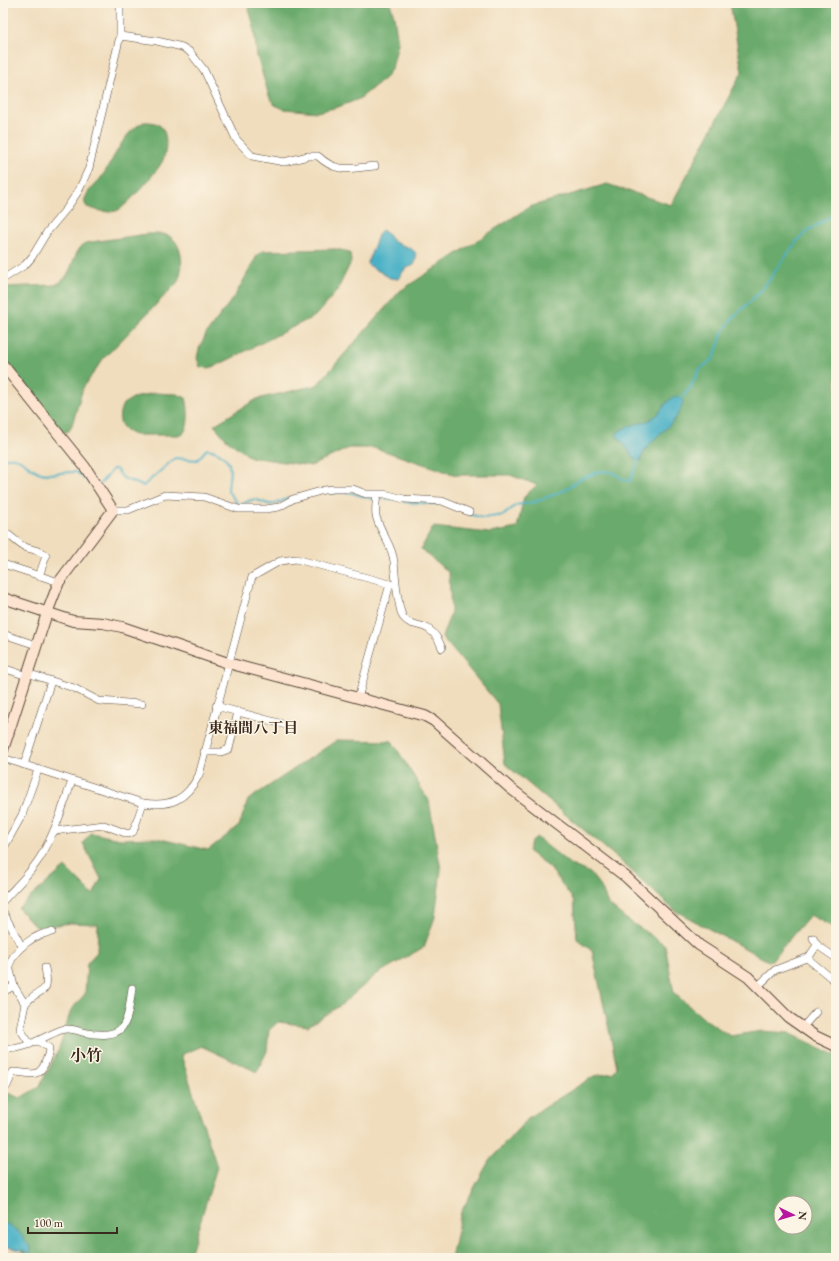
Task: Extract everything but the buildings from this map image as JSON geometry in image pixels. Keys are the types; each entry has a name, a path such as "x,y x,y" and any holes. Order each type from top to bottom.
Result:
{"street":[{"path":"3,279 25,265 32,257 47,232 67,208 85,178 92,158 120,36 120,3"},
{"path":"120,36 157,40 182,47 190,52 204,70 236,139 252,156 284,162 308,156 318,156 326,164 340,169 375,166"},
{"path":"3,366 84,467 113,510"},
{"path":"113,510 128,510 165,495 204,497 238,509 266,509 324,490 353,489 366,494 390,495 404,499 442,501 469,512"},
{"path":"358,698 392,582 394,561 376,514 377,495"},
{"path":"3,750 36,645 59,582 113,510"},
{"path":"3,532 9,534 24,547 43,552 46,556 39,576"},
{"path":"3,758 142,803 155,805 167,804 185,796 199,774 216,706 252,577 280,561 296,559 392,582 398,588 404,619 429,628 438,639 442,648"},
{"path":"3,564 59,582"},
{"path":"3,598 73,621 111,624 228,663 425,716 434,721 510,788 626,877 699,945 748,977 788,1017 802,1028 836,1046"},
{"path":"3,634 36,645"},
{"path":"3,668 74,688 99,701 142,704"},
{"path":"24,765 51,681"},
{"path":"216,706 290,726"},
{"path":"204,752 221,752 228,749 238,712"},
{"path":"3,849 22,814 38,770"},
{"path":"5,896 25,878 41,856 54,831 72,781"},
{"path":"54,831 104,825 128,834 134,832 142,803"},
{"path":"3,912 22,947"},
{"path":"25,1004 14,986 10,973 6,967 22,947 40,934 52,932"},
{"path":"812,938 817,945 836,958"},
{"path":"757,987 775,970 807,958 817,945"},
{"path":"807,958 836,982"},
{"path":"30,1044 20,1029 25,1004 33,996 45,989 48,981 45,968"},
{"path":"3,992 14,986"},
{"path":"3,1049 17,1049 38,1041 62,1029 101,1034 116,1032 128,1019 132,988"},
{"path":"802,1028 816,1012"},
{"path":"7,1086 13,1072 36,1074 42,1071 49,1053 49,1048 38,1041"}],"green space":[{"path":"247,3 390,3 394,16 398,43 392,68 385,78 359,99 338,107 317,112 284,109 275,105 269,96 257,56 253,23"},
{"path":"730,3 836,3 836,929 810,915 770,962 674,910 616,857 505,764 498,704 442,637 451,612 449,573 421,549 433,527 490,533 517,528 524,497 537,485 510,475 456,475 375,448 349,448 311,466 250,457 226,439 214,425 257,399 317,385 400,291 529,207 607,184 671,205 742,72"},
{"path":"144,122 152,122 157,124 164,131 166,141 165,152 163,160 156,171 130,200 117,211 99,211 87,207 85,204 85,199 88,193 105,172 124,140 136,127"},
{"path":"147,234 161,234 169,236 178,245 182,265 177,283 103,359 83,388 69,431 60,434 3,368 3,287 54,285 65,278 76,254 85,243"},
{"path":"336,249 350,252 351,262 337,291 315,316 216,366 208,368 200,367 197,358 199,349 206,334 236,294 258,254 263,251"},
{"path":"154,393 177,394 186,398 188,407 188,423 185,432 182,435 135,435 125,430 122,426 120,422 120,414 123,404 133,398"},
{"path":"337,740 392,741 429,801 441,870 435,917 424,947 377,974 341,1005 308,1026 278,1022 269,1030 267,1051 257,1072 201,1046 181,1055 217,1167 189,1258 3,1258 3,1252 25,1253 3,1227 3,1091 20,1098 39,1087 59,1049 71,1010 85,994 87,963 97,952 98,924 70,923 37,928 18,908 65,867 93,895 101,879 83,843 91,833 120,839 156,838 208,850 239,826 248,800"},
{"path":"536,837 571,865 590,873 601,887 608,904 625,918 665,945 674,993 702,1017 730,1036 762,1031 789,1033 836,1055 836,1258 451,1258 461,1212 489,1161 529,1117 594,1076 613,1073 617,1067 592,951 577,939 574,901 550,868 528,851 531,843"}],"water":[{"path":"382,230 387,233 393,241 411,248 416,254 414,265 405,269 398,279 390,278 367,264 379,233"},
{"path":"675,396 683,400 677,417 650,444 640,461 634,458 616,434 626,427 653,418"},
{"path":"3,1222 19,1232 31,1248 30,1255 25,1251 3,1246"}],"waterway":[{"path":"680,400 690,388 699,370 714,358 723,331 732,319 761,291 796,242 809,230 836,213"},
{"path":"100,484 113,469 116,469 123,478 143,486 175,458 197,460 208,449 219,453 228,461 230,470 228,491 238,504 242,505 248,501 256,499 265,503 274,504 288,498"},
{"path":"3,459 19,459 36,471 45,474 76,472 89,482"},
{"path":"469,514 483,518 504,515 516,505 535,502 565,490 580,479 598,472 605,471 614,473 624,480 630,481 639,459"},
{"path":"329,493 348,492 373,499 394,499"},
{"path":"404,502 439,504"}],"district":[{"name":"東福間八丁目","path":"253,728"},
{"name":"小竹","path":"86,1055"}]}
